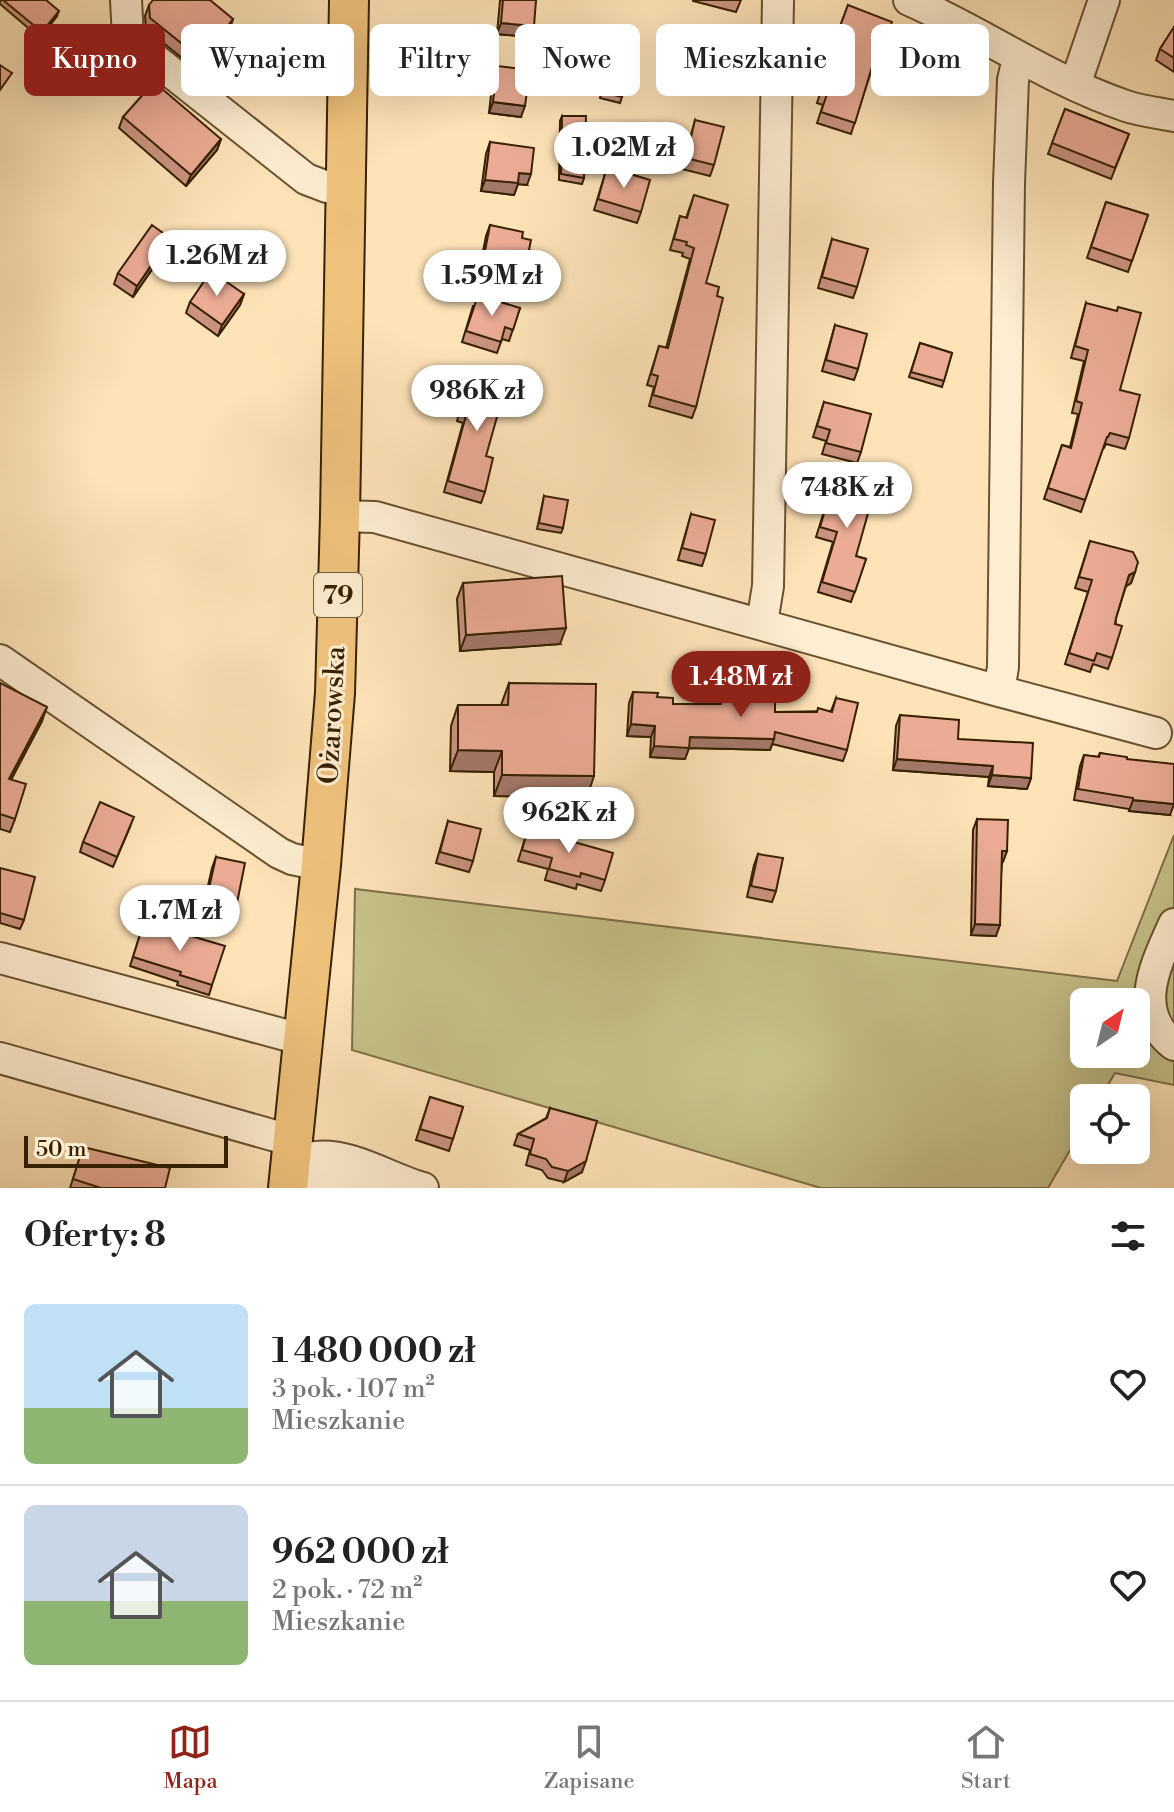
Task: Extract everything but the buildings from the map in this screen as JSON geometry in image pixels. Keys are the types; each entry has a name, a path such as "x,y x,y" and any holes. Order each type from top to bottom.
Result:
{"main road":[{"name":"Ożarowska","path":"291,1164 335,693 349,0"}],"street":[{"path":"126,0 128,38 306,179 345,190"},
{"path":"762,623 768,586 778,0"},
{"path":"909,0 1075,85 1127,107 1174,116"},
{"path":"1075,85 1104,0"},
{"path":"999,691 1003,667 1009,183 1013,80 1018,58"},
{"path":"340,516 375,517 1156,733"},
{"path":"0,660 279,853 321,865"},
{"path":"1174,924 1151,981 1150,999 1151,1013 1157,1027 1174,1045"},
{"path":"0,958 304,1040"},
{"path":"0,1058 291,1164 317,1156 339,1158 413,1185"}],"shaded area":[{"path":"1174,835 1174,1085 1115,1073 1108,1084 1070,1084 1070,1150 1048,1188 821,1188 352,1050 355,889 1117,981"}]}
